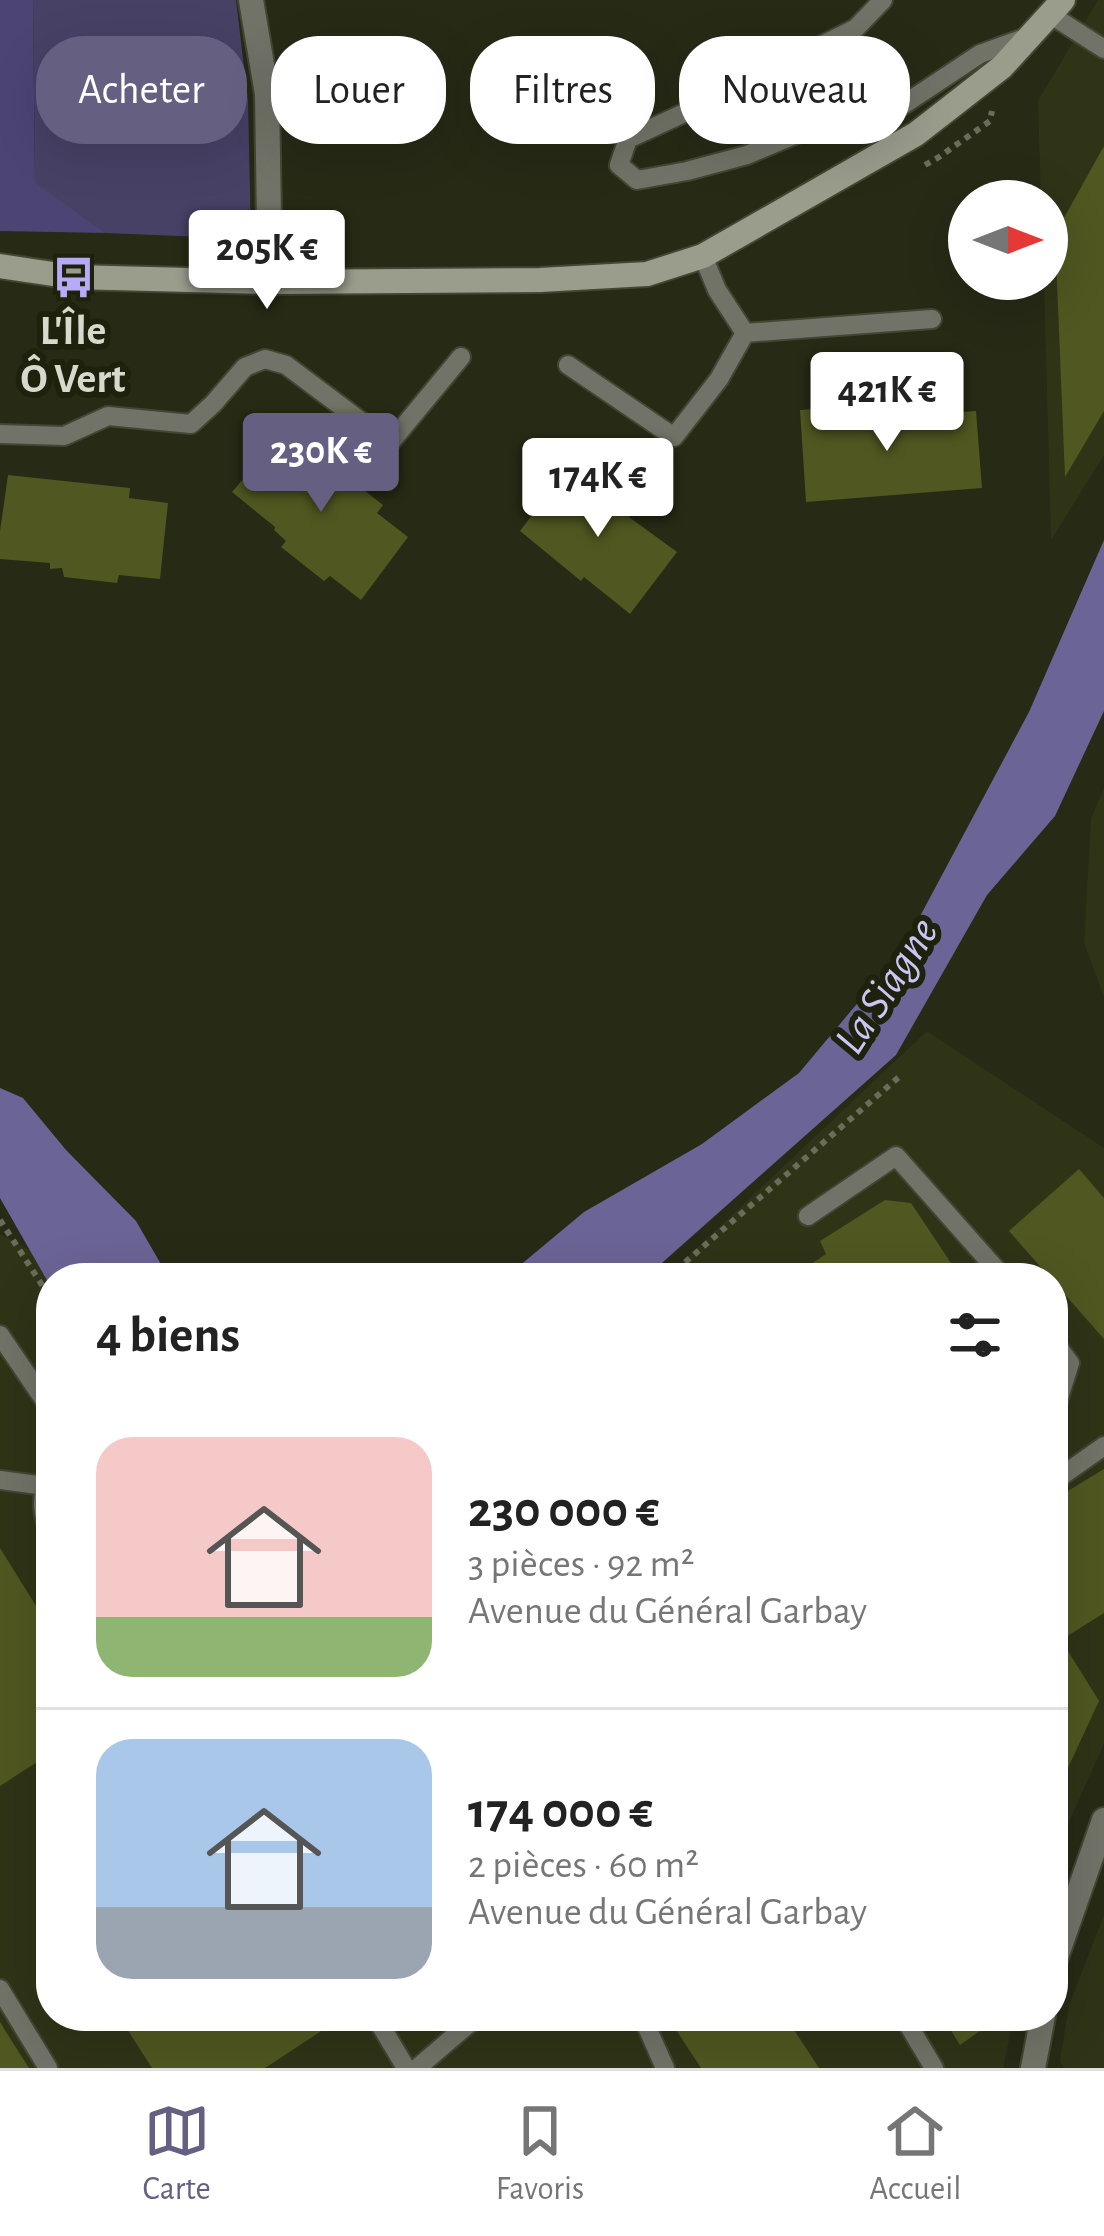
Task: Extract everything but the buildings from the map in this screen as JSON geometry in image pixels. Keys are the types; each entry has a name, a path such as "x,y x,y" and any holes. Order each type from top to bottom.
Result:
{"main road":[{"path":"0,266 73,277 270,282 540,280 647,274 703,256 916,134 1002,68 1057,8"}],"street":[{"path":"251,0 267,94 270,282"},
{"path":"1068,1923 1104,1820"},
{"path":"1033,2068 1040,2031"}],"lane":[{"path":"884,0 856,28 628,139 620,165 637,180 747,155 818,125 903,105 980,54 1031,35"},
{"path":"1057,8 1104,49"},
{"path":"703,256 717,290 745,333"},
{"path":"745,333 932,319"},
{"path":"568,365 674,437 719,379 745,333"},
{"path":"0,434 64,436 108,416 190,424 245,367 266,359 286,365 390,443 461,357"},
{"path":"808,1216 896,1156 991,1263"},
{"path":"0,1334 36,1388"},
{"path":"1068,1471 1104,1446"},
{"path":"0,1480 36,1485"},
{"path":"0,1989 48,2068"},
{"path":"384,2031 406,2068"},
{"path":"417,2068 460,2031"},
{"path":"649,2031 665,2068"},
{"path":"912,2031 934,2068"}],"path":[{"path":"684,1263 899,1077"},
{"path":"0,1220 36,1276"}],"shaded area":[{"path":"0,0 33,0 35,183 106,233 0,231"},
{"path":"33,0 236,0 240,36 36,36 36,144 247,144 247,93 251,239 106,233 35,184"},
{"path":"1098,0 1104,0 1104,455 1051,540 1045,300 1068,300 1068,180 1040,180 1038,101"},
{"path":"1104,788 1104,997 1084,943 1091,819"},
{"path":"927,1031 1104,1148 1104,1744 1068,1824 1068,1263 681,1263"},
{"path":"0,1234 55,1263 36,1263 36,2031 1011,2031 1003,2068 0,2068"},
{"path":"1104,1915 1104,2068 1064,2068 1060,2061 1069,2005"}],"water":[{"name":"La Siagne","path":"1104,540 1104,711 1055,816 987,895 896,1055 662,1263 523,1263 584,1212 702,1144 799,1073 902,950 1029,712"},
{"path":"0,1088 23,1098 136,1221 160,1263 37,1263 0,1198"}],"place":[{"name":"L'Île Ô Vert","path":"73,277"}]}
